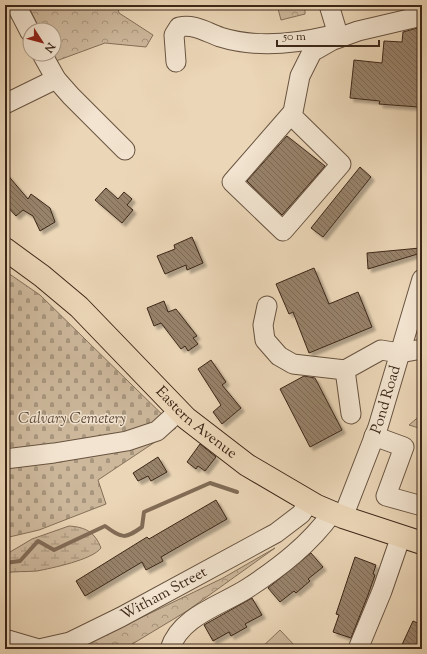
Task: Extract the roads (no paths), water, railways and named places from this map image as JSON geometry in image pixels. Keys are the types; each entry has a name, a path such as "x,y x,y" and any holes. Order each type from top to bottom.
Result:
{"main road":[{"name":"Eastern Avenue","path":"5,249 42,276 79,307 179,411 219,445 247,465 309,502 337,515 422,543"}],"street":[{"path":"16,5 25,22"},
{"path":"329,5 338,36"},
{"path":"176,62 174,35 179,27 198,28 221,37 255,43 301,42 338,36 422,16"},
{"path":"291,114 341,164 283,232 232,182 291,114 293,112 300,76 312,52 338,36"},
{"path":"46,62 56,79 88,115 125,150"},
{"path":"5,104 56,79"},
{"name":"Pond Road","path":"170,649 172,641 184,628 207,610 246,589 284,563 337,515 374,436 422,279"},
{"path":"267,306 263,325 265,340 279,356 293,364 345,370 381,350 400,353 422,349"},
{"path":"345,370 351,414"},
{"path":"5,458 54,453 127,441 157,431 179,411"},
{"path":"374,436 404,447 386,496 422,506"},
{"name":"Witham Street","path":"5,638 39,649 70,642 134,610 276,533 301,514 309,502"},
{"path":"358,649 382,591 401,536"}],"waterway":[{"path":"5,563 20,561 38,541 54,550 105,526 120,535 124,536 132,534 142,527 144,512 210,483 237,492"}],"park label":[{"name":"Calvary Cemetery","path":"72,419"}]}
